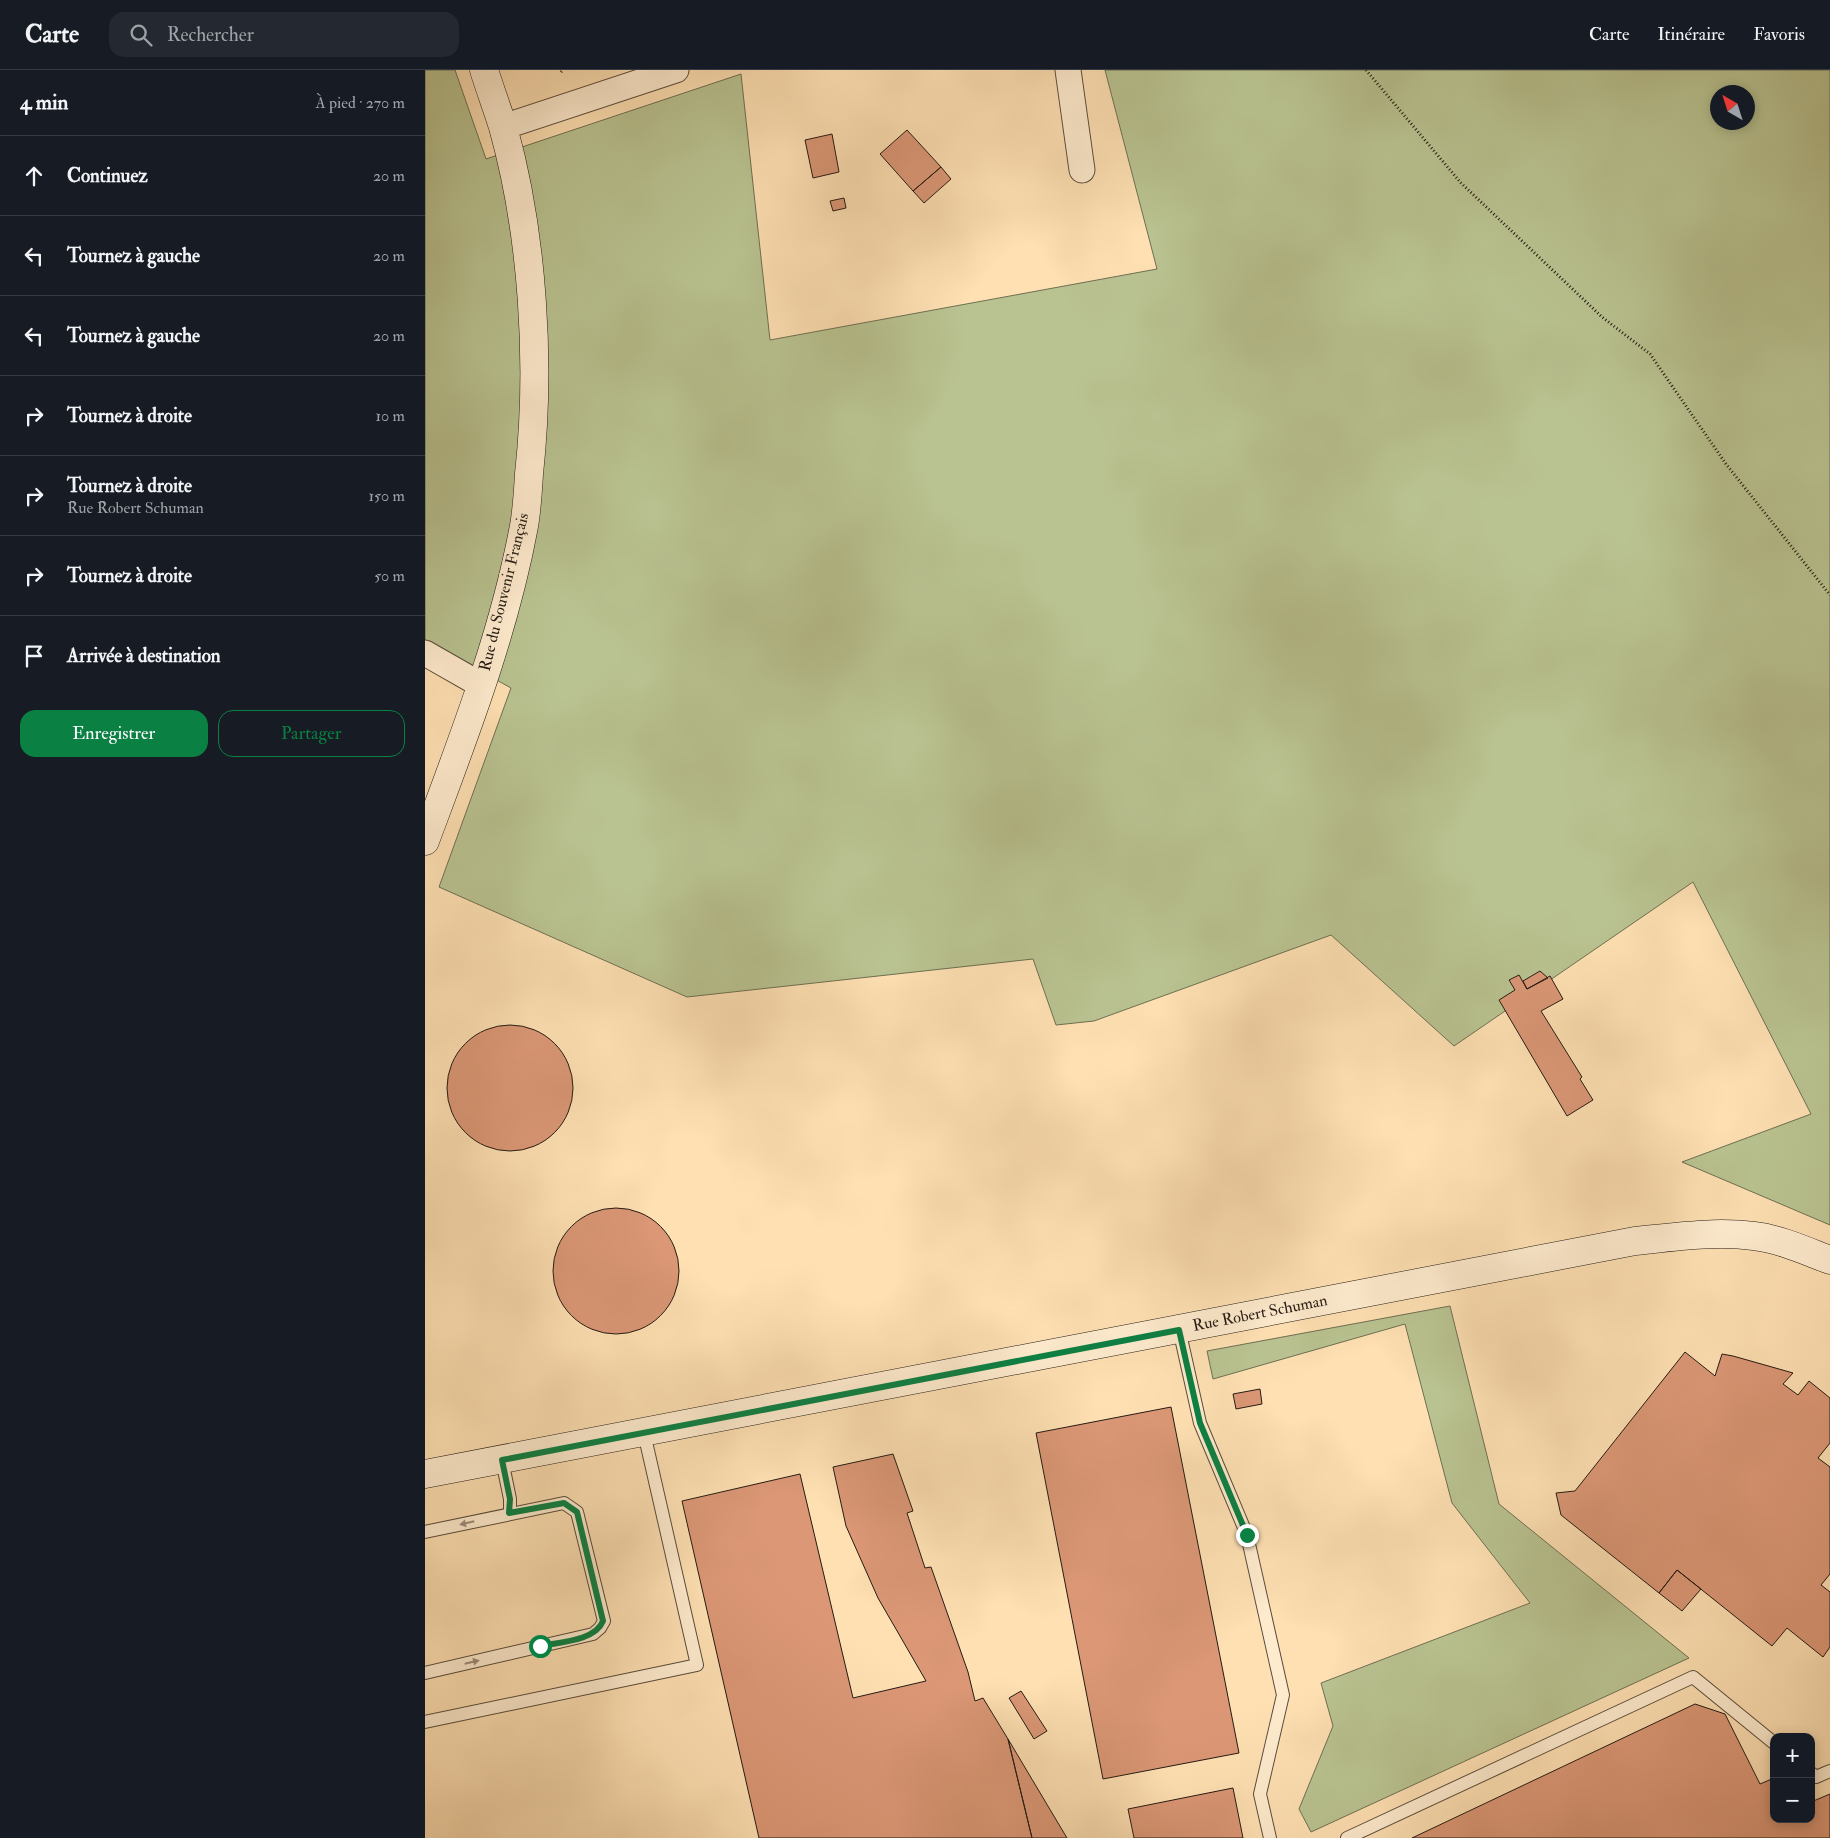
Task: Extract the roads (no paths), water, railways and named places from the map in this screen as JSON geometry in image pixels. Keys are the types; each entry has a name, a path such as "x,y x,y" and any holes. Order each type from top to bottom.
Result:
{"street":[{"name":"Rue du Souvenir Français","path":"425,841 481,685 509,586 524,525 535,400 531,293 519,196 503,127 484,70"},
{"path":"503,127 676,70"},
{"path":"1068,70 1082,170"},
{"path":"425,653 481,685"},
{"name":"Rue Robert Schuman","path":"425,1474 1635,1241 1695,1235 1754,1236 1796,1247 1830,1260"}],"lane":[{"path":"1179,1330 1200,1423 1247,1535 1283,1695 1260,1794 1270,1838"},
{"path":"425,1722 697,1665 644,1432"},
{"path":"502,1460 510,1499 509,1513"},
{"path":"425,1532 564,1503 577,1512 603,1621 600,1628 593,1634 425,1673"},
{"path":"1347,1838 1693,1676 1770,1740"},
{"path":"1815,1776 1830,1771"}]}
